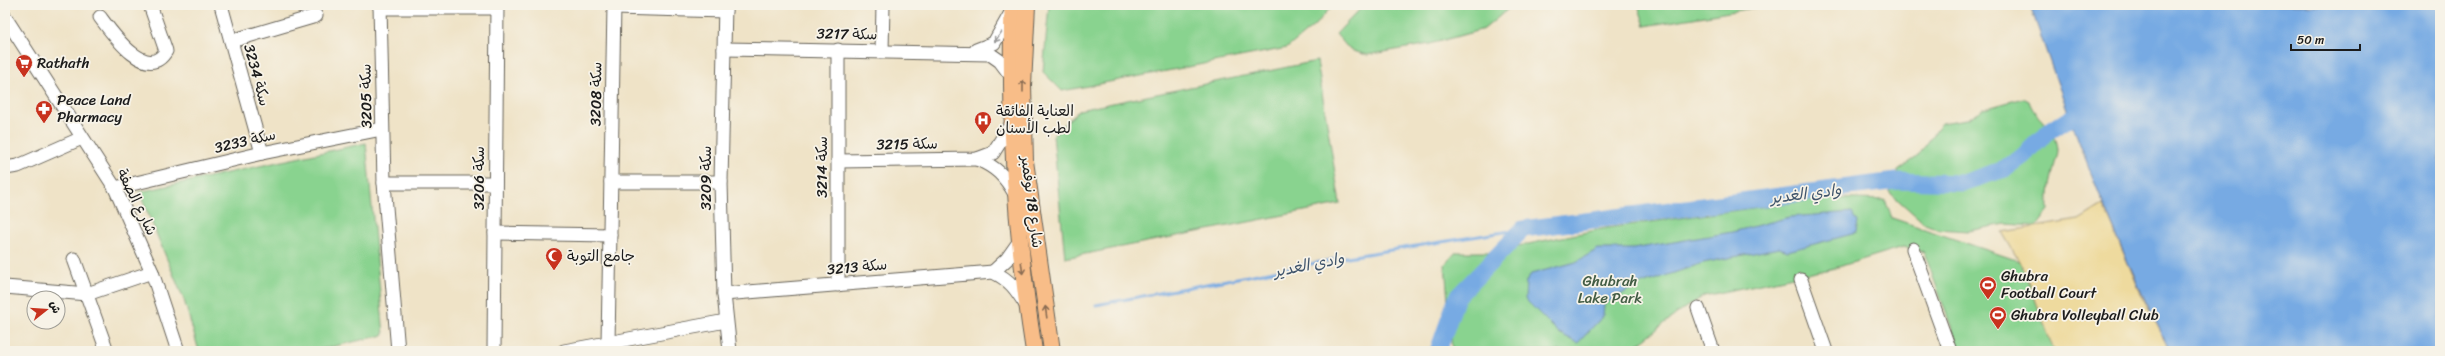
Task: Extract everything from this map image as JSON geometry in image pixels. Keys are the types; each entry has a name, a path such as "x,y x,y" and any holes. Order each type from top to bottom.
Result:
{"main road":[{"name":"شارع 18 نوفمبر","path":"1018,6 1012,77 1015,194 1019,242 1034,351"},
{"name":"شارع 18 نوفمبر","path":"1018,6 1023,85 1025,161 1052,351"}],"street":[{"path":"100,17 120,44 145,61 154,61 162,57 166,51 150,5"},
{"name":"سكة 3234","path":"221,5 262,153"},
{"path":"882,51 883,5"},
{"name":"سكة 3205","path":"398,351 384,183 380,7 497,6"},
{"name":"سكة 3206","path":"494,351 497,6"},
{"name":"سكة 3208","path":"608,343 614,6 725,8"},
{"name":"سكة 3217","path":"970,52 985,48 994,43 1018,6"},
{"name":"سكة 3209","path":"725,8 721,182 724,294 730,351"},
{"path":"231,40 316,16"},
{"name":"شارع الصفة","path":"5,17 115,188 152,272 178,351"},
{"name":"سكة 3217","path":"724,49 970,52 990,54 1000,61 1012,77"},
{"name":"سكة 3214","path":"838,50 838,285"},
{"name":"سكة 3215","path":"838,160 977,159 993,153 1012,123"},
{"name":"سكة 3233","path":"115,188 262,153 382,129"},
{"path":"5,168 18,166 82,138"},
{"name":"سكة 3215","path":"977,159 993,166 1005,176 1015,194"},
{"path":"611,182 721,182"},
{"path":"384,183 495,184"},
{"path":"495,233 610,235"},
{"path":"1019,242 1007,259 992,272 1005,278 1013,284 1027,306"},
{"path":"1912,249 1950,351"},
{"path":"74,259 107,351"},
{"path":"5,287 87,294 152,272"},
{"name":"سكة 3213","path":"724,294 992,272"},
{"path":"1801,280 1826,351"},
{"path":"1698,308 1713,351"},
{"path":"564,351 726,321"}],"green space":[{"path":"1049,5 1333,5 1314,26 1287,48 1062,91 1043,72"},
{"path":"1364,5 1513,5 1484,29 1430,44 1367,55 1350,50 1336,34"},
{"path":"1638,5 1771,5 1645,26"},
{"path":"1317,61 1340,204 1065,258 1053,135 1079,110"},
{"path":"2023,98 2029,101 2036,113 2050,129 2057,142 2058,150 2051,179 2049,210 2036,226 2006,224 1968,231 1938,229 1925,224 1889,192 1898,170 1917,157 1942,123 1967,119 1984,109"},
{"path":"366,143 384,335 313,351 199,351 184,300 139,192"},
{"name":"Ghubrah Lake Park","path":"1827,198 1885,200 1892,218 2019,261 2025,271 2054,351 1960,351 1924,252 1903,247 1835,268 1704,296 1683,309 1629,351 1452,351 1445,264 1456,252 1489,252 1606,228"}],"sand":[{"path":"2103,205 2141,294 2170,351 2054,351 2025,271 2002,232 2079,220"}],"water":[{"path":"2030,5 2440,5 2440,351 2170,351 2149,309 2111,224 2077,137"},
{"path":"1852,212 1858,222 1856,233 1788,251 1779,248 1703,263 1636,286 1604,304 1603,316 1578,343 1559,333 1525,299 1526,281 1531,274 1576,262 1598,249 1633,249 1732,232 1790,217"}],"waterway":[{"name":"وادي الغدير","path":"1438,351 1457,297 1523,229 1896,181 1962,183 2005,169 2023,156 2047,133 2070,118"},
{"name":"وادي الغدير","path":"1096,305 1347,257 1523,229"}],"place":[{"name":"Rathath","path":"24,78"},
{"name":"Peace Land Pharmacy","path":"44,124"},
{"name":"العناية الفائقة لطب الأسنان","path":"983,135"},
{"name":"جامع التوبة","path":"554,271"},
{"name":"Ghubra Football Court","path":"1988,300"},
{"name":"Ghubra Volleyball Club","path":"1998,330"}]}
